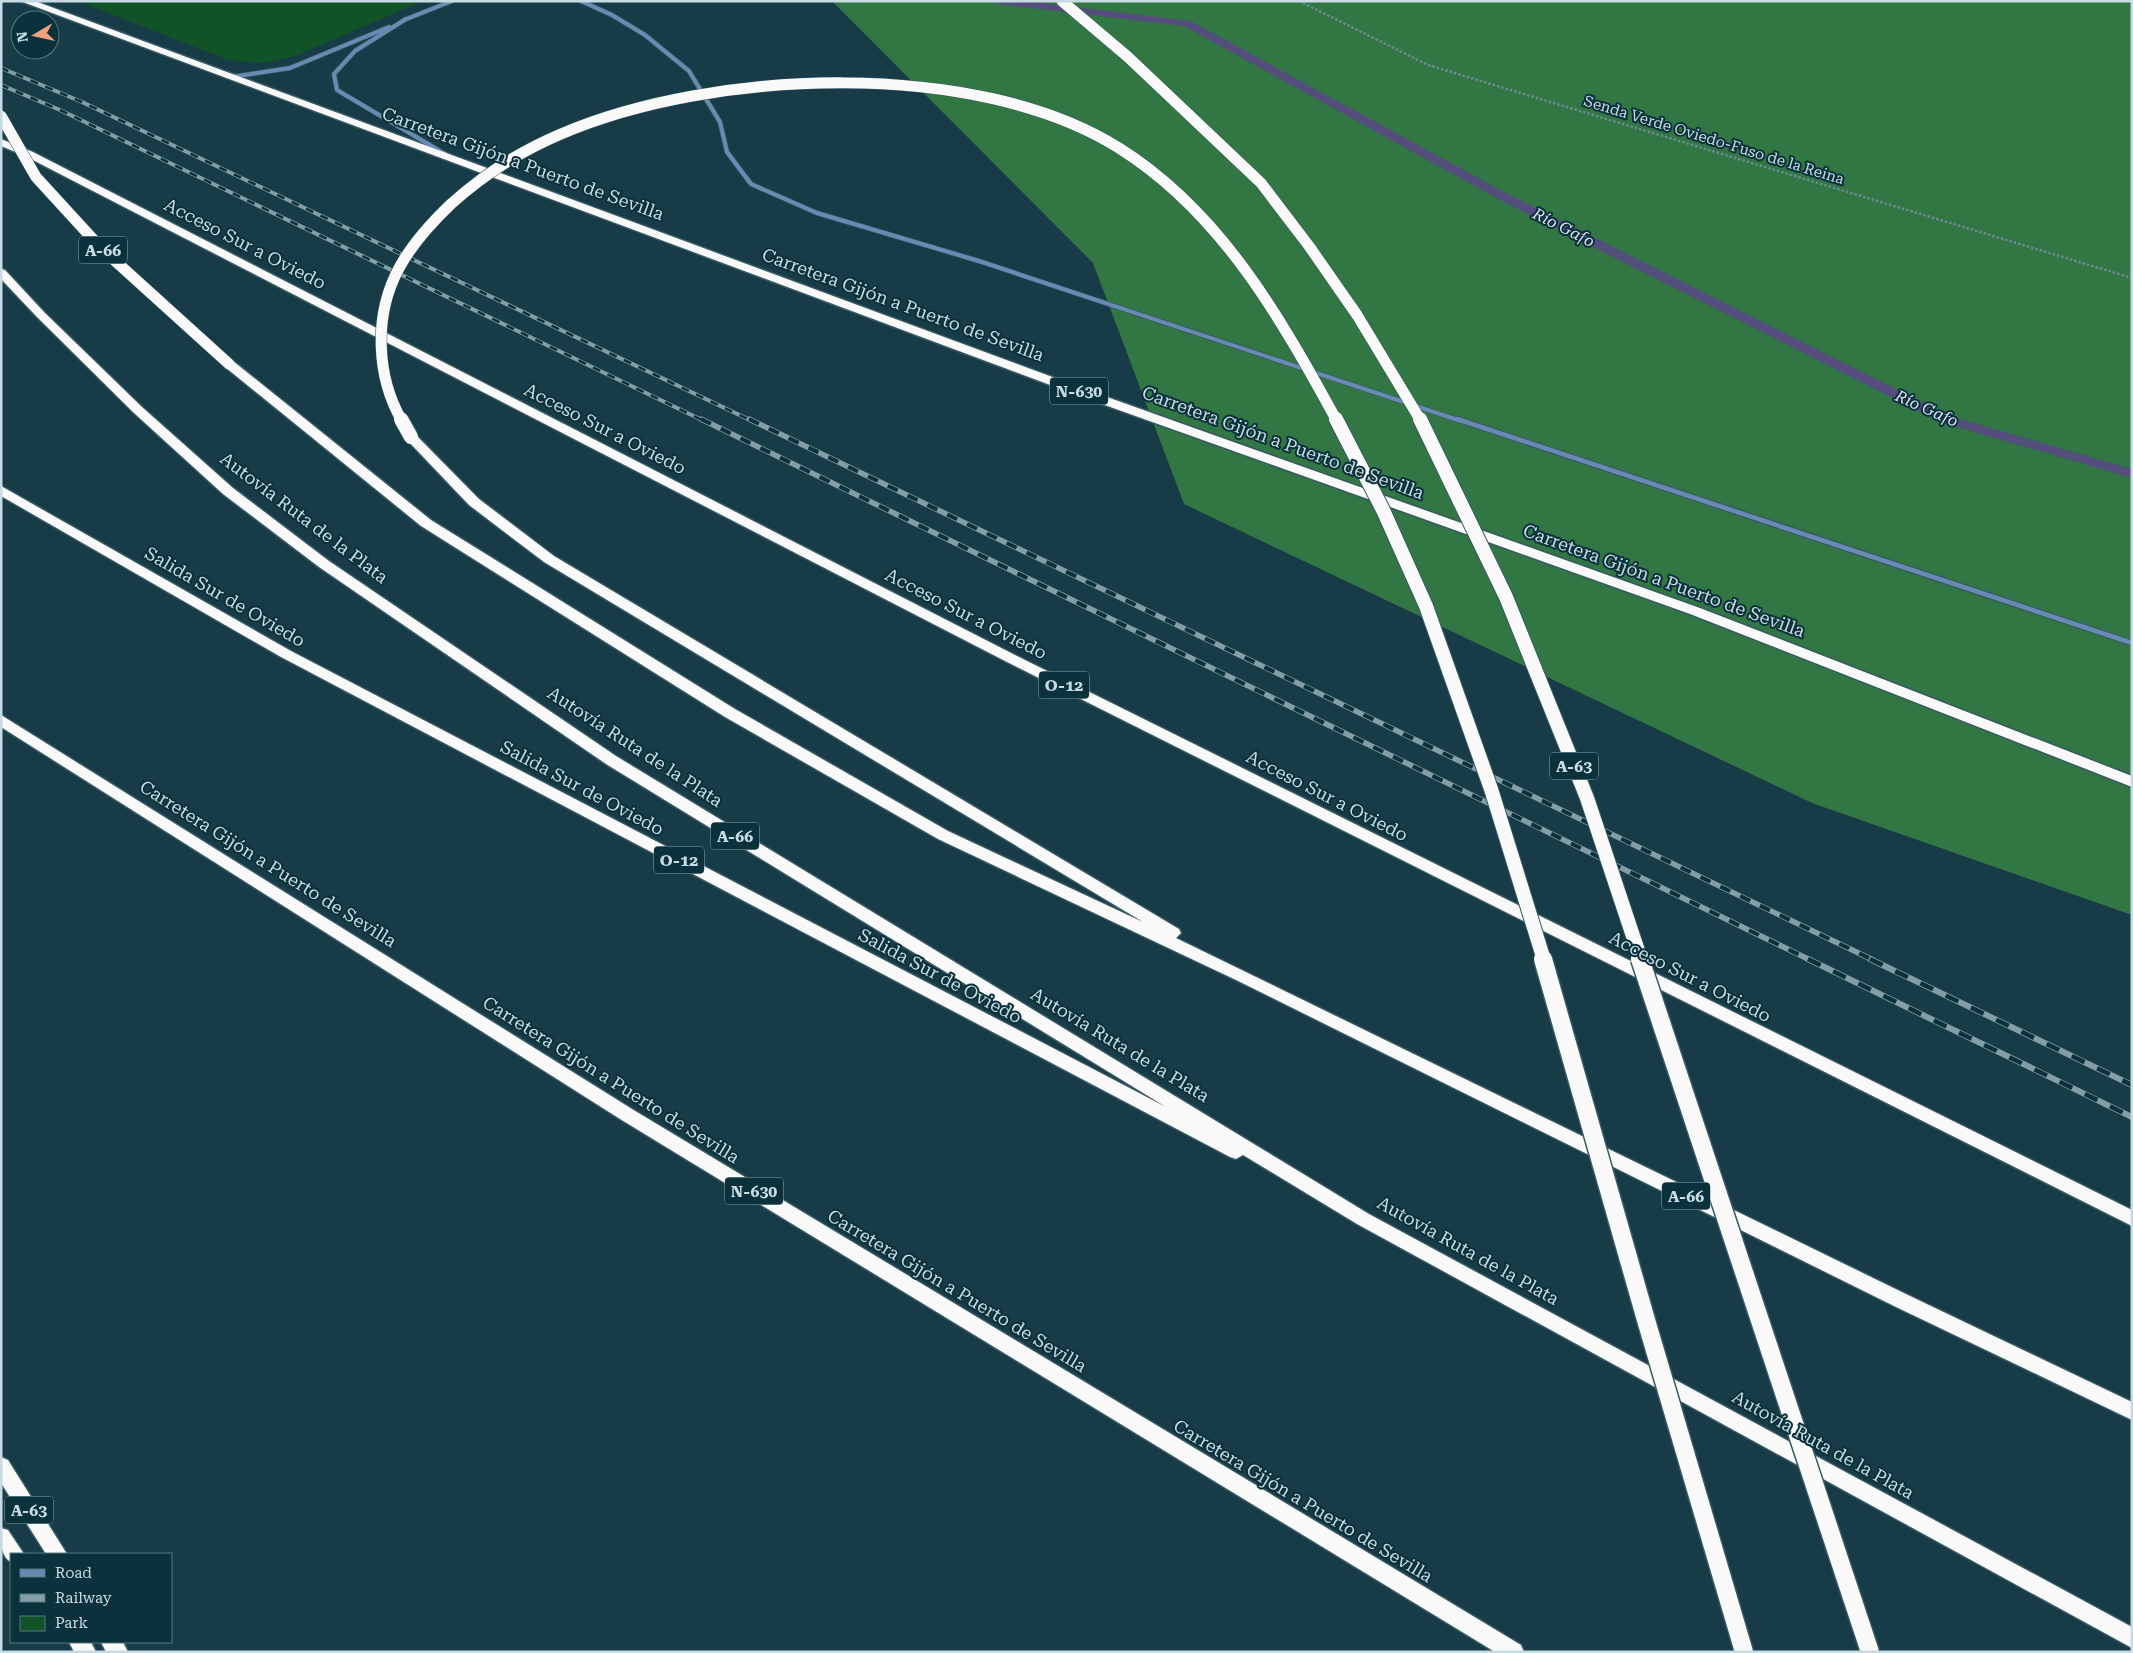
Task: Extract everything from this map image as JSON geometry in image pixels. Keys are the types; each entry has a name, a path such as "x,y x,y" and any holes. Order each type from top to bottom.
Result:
{"highway":[{"name":"Carretera Gijón a Puerto de Sevilla","path":"25,1 1089,395 1695,611 2132,782"},
{"name":"A-63","path":"1062,1 1128,57 1261,183 1309,246 1357,315 1425,427 1506,597 1587,798 1870,1652"},
{"path":"1242,976 918,779 549,559 474,502 411,437 394,406 385,380 381,348 383,313 391,283 403,257 448,205 476,182 509,160 546,141 586,124 654,105 749,88 841,83 919,87 975,95 1036,110 1078,126 1125,150 1165,181 1198,212 1228,245 1286,330 1350,444 1418,585 1488,779 1553,992 1631,1270 1744,1652"},
{"name":"A-66","path":"1,116 36,177 102,249 229,364 426,523 730,713 943,835 1242,976 1524,1117 2132,1411"},
{"name":"Acceso Sur a Oviedo","path":"1,142 29,154 1012,659 2132,1219"},
{"name":"Autovía Ruta de la Plata","path":"1,272 40,315 138,410 228,491 324,564 610,760 1364,1218 2132,1638"},
{"name":"Salida Sur de Oviedo","path":"1,490 286,654 1364,1218"},
{"name":"Carretera Gijón a Puerto de Sevilla","path":"1,720 634,1119 1514,1652"},
{"name":"A-63","path":"1,1466 55,1553"},
{"path":"1,1537 13,1553"}],"street":[{"path":"232,77 290,68 452,1"},
{"path":"581,1 612,15 645,34 689,71 720,122 727,152 751,184 817,213 979,261 2132,643"},
{"path":"406,19 355,51 334,74 337,90 458,162"}],"path":[{"name":"Senda Verde Oviedo-Fuso de la Reina","path":"1299,1 1428,65 2132,278"}],"green space":[{"path":"78,1 423,1 295,56 263,63 228,60"},
{"path":"832,1 2132,1 2132,915 1812,803 1184,504 1093,263"}],"waterway":[{"name":"Río Gafo","path":"997,1 1187,23 1502,196 1945,419 2132,474"}],"railway":[{"path":"1,68 82,102 752,421"},
{"path":"1,85 60,110 704,421"},
{"path":"701,419 1810,960"},
{"path":"749,419 1873,960"},
{"path":"1808,959 2132,1117"},
{"path":"1870,959 2132,1085"}]}
